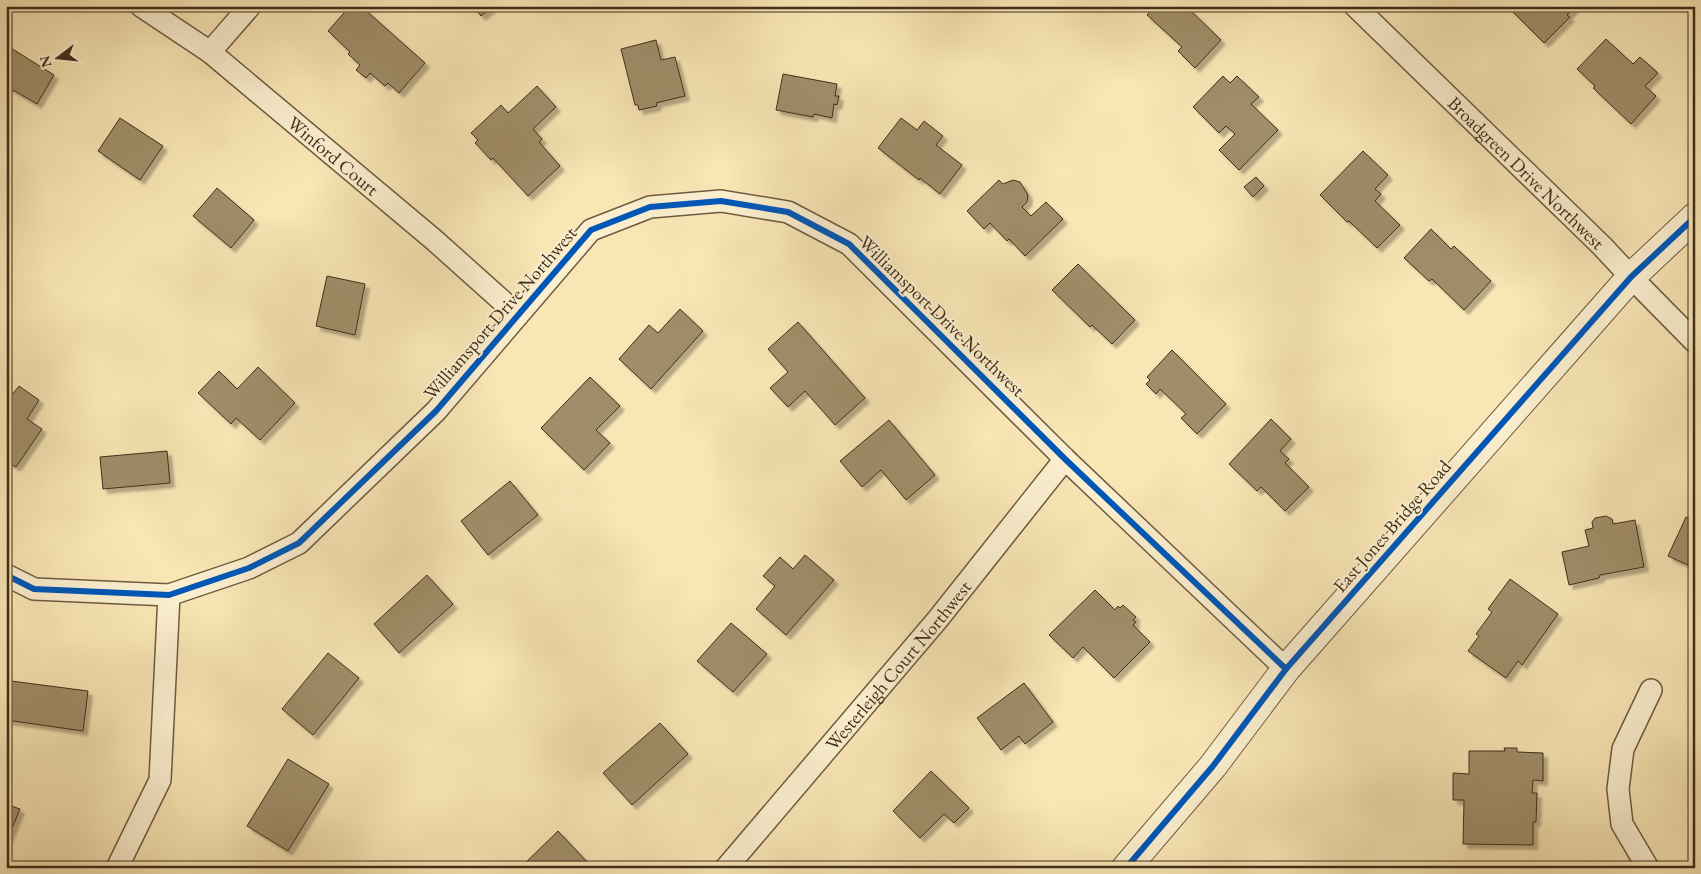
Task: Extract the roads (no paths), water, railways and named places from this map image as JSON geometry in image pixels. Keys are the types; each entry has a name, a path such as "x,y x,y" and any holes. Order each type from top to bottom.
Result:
{"street":[{"name":"Winford Court","path":"141,6 210,52 433,239 518,315"},
{"path":"210,52 250,6"},
{"name":"Broadgreen Drive Northwest","path":"1355,6 1602,246 1695,342"},
{"name":"Williamsport Drive Northwest","path":"6,575 34,589 169,596 249,568 299,543 436,411 591,230 650,207 721,201 788,212 849,244 1065,458 1286,669"},
{"name":"East Jones Bridge Road","path":"1126,868 1213,766 1286,669 1631,277 1695,217"},
{"name":"Westerleigh Court Northwest","path":"726,868 938,619 1065,458"},
{"path":"117,868 160,780 169,596"},
{"path":"1648,868 1622,824 1618,789 1623,749 1651,690"}]}
